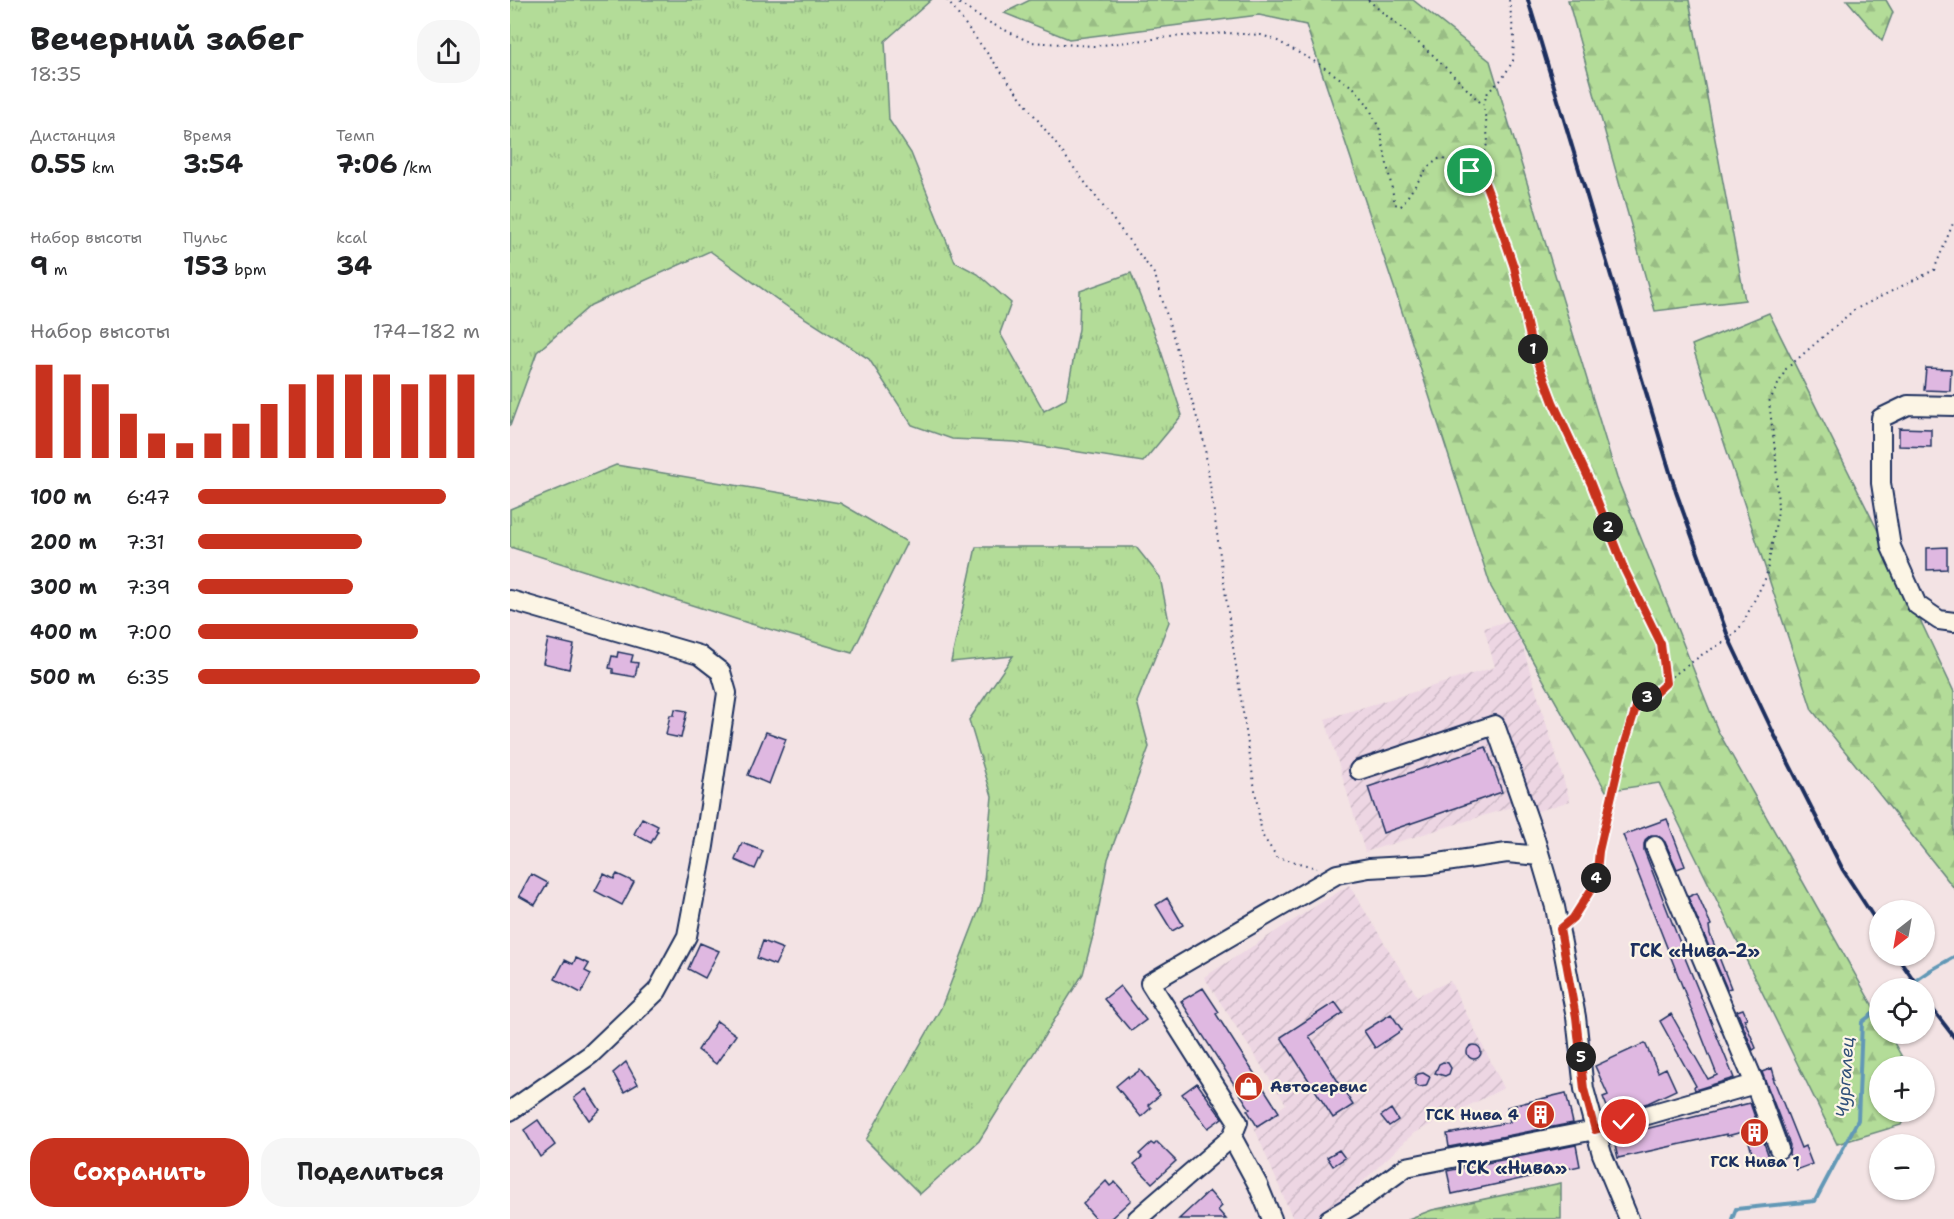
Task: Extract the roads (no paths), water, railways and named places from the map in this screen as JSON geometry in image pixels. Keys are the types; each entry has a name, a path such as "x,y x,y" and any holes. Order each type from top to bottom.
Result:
{"street":[{"path":"1954,406 1908,405 1881,418 1881,483 1891,547 1917,605 1939,620 1954,622"},
{"path":"510,600 699,655 721,672 727,693 704,846 687,936 657,991 590,1055 510,1111"},
{"path":"1359,770 1495,725 1540,856 1560,929 1576,1017 1584,1089 1595,1130 1602,1154 1629,1219"},
{"path":"1655,846 1755,1084 1779,1149"},
{"path":"1137,1219 1232,1137 1238,1122 1150,983 1337,874 1369,868 1425,865 1507,853 1540,856"},
{"path":"1329,1219 1358,1202 1407,1167 1595,1130 1755,1084"},
{"path":"1232,1137 1258,1185 1272,1219"}],"waterway":[{"name":"Чургалец","path":"1919,978 1954,957"},
{"name":"Чургалец","path":"1732,1219 1736,1209 1815,1201 1858,1120 1862,1022 1869,1017"}],"railway":[{"path":"1528,0 1676,492 1729,639 1843,870 1869,910"},
{"path":"1904,966 1912,978"},
{"path":"1935,1012 1954,1037"}],"place":[{"name":"Автосервис","path":"1249,1086"},
{"name":"ГСК Нива 4","path":"1540,1114"},
{"name":"ГСК Нива 1","path":"1755,1133"}],"district":[{"name":"ГСК «Нива-2»","path":"1695,951"},
{"name":"ГСК «Нива»","path":"1512,1168"}]}
